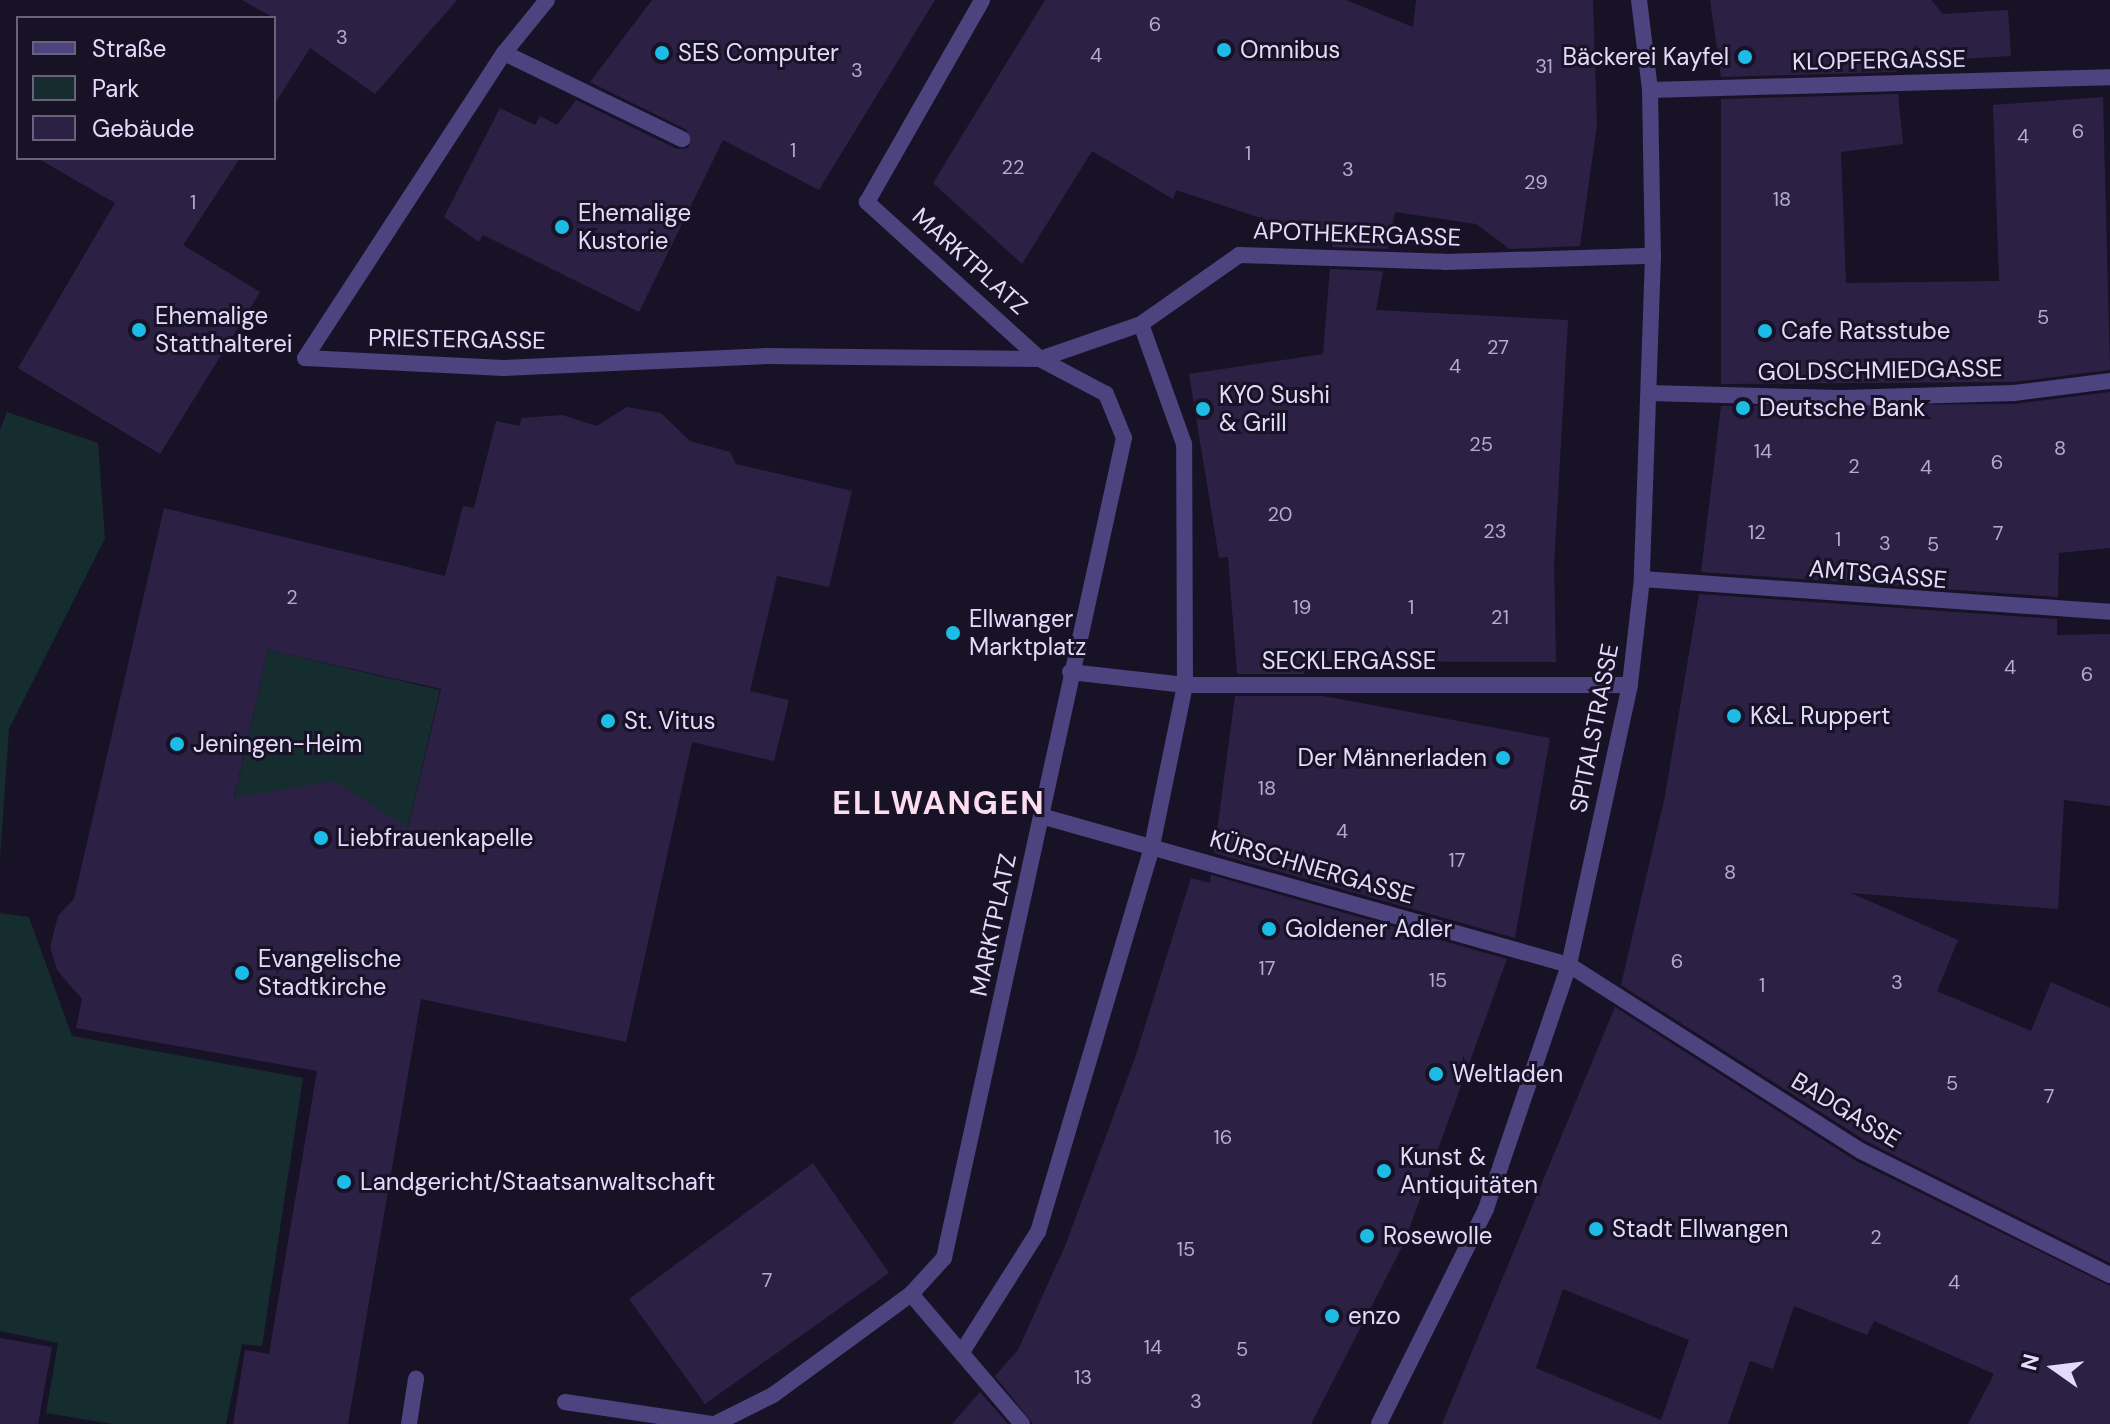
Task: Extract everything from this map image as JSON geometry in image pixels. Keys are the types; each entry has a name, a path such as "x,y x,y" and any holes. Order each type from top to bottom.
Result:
{"street":[{"name":"PRIESTERGASSE","path":"547,0 504,53 305,358 504,368 651,361 1040,359"},
{"name":"MARKTPLATZ","path":"565,1402 714,1424 773,1395 911,1294 944,1258 1070,672 1124,438 1106,394 1040,359 867,202 982,0"},
{"name":"SPITALSTRASSE","path":"1379,1424 1486,1209 1569,965 1630,685 1642,579 1653,256 1650,90 1639,0"},
{"path":"504,53 682,139"},
{"name":"KLOPFERGASSE","path":"1650,90 2110,77"},
{"name":"APOTHEKERGASSE","path":"1040,359 1141,324 1239,255 1445,262 1653,256"},
{"path":"962,1352 1038,1232 1152,846 1185,685 1184,444 1141,324"},
{"name":"GOLDSCHMIEDGASSE","path":"1649,393 1858,398 2110,381"},
{"name":"AMTSGASSE","path":"1642,579 2110,612"},
{"name":"SECKLERGASSE","path":"1070,672 1185,685 1630,685"},
{"name":"KÜRSCHNERGASSE","path":"1041,816 1569,965"},
{"name":"BADGASSE","path":"1569,965 1861,1151 2110,1275"},
{"path":"911,1294 1022,1424"},
{"path":"409,1424 416,1379"}],"green space":[{"path":"7,412 98,443 105,538 9,729 0,858 0,430"},
{"path":"268,650 440,690 396,878 346,788 225,839"},
{"path":"0,913 29,917 72,1036 303,1078 262,1346 242,1344 226,1424 113,1424 46,1413 58,1343 0,1331"}],"building":[{"path":"242,0 457,0 375,94 310,48 276,102 276,16"},
{"path":"652,0 935,0 819,190 723,140 639,312 483,235 479,242 444,217 500,108 535,125 540,116 557,125 576,100 677,149 689,148 687,130 590,82"},
{"path":"1045,0 1346,0 1413,27 1416,0 1593,0 1597,125 1580,246 1510,249 1476,224 1395,212 1388,249 1332,247 1333,232 1276,223 1176,190 1173,199 1092,151 1022,264 933,183"},
{"path":"1710,0 1931,0 1943,14 2008,10 2011,56 1895,63 1896,72 1721,77"},
{"path":"1898,94 1903,144 1841,152 1846,283 1999,281 1993,105 2103,97 2110,370 2013,382 1721,384 1721,99"},
{"name":"Ehemalige Statthalterei","path":"40,160 239,160 183,245 260,292 160,454 18,368 115,203"},
{"path":"1330,269 1383,271 1376,310 1568,320 1554,565 1556,662 1306,661 1304,674 1237,674 1228,557 1219,558 1189,374 1323,354"},
{"path":"2110,392 2110,548 2059,553 2058,597 1701,572 1721,406 2014,404"},
{"path":"627,407 661,413 690,441 730,452 736,464 852,491 829,587 777,576 750,691 789,700 774,761 692,742 626,1042 421,999 348,1424 233,1424 245,1350 269,1354 317,1071 76,1028 82,999 57,970 50,947 58,916 74,899 164,508 445,576 463,506 474,508 496,421 519,426 522,418 562,415 597,426","holes":["268,650 441,689 408,828 334,781 234,798"]},
{"path":"1699,594 2057,619 2057,635 2110,634 2110,806 2064,800 2058,909 1851,893 1958,940 1937,991 2031,1031 2051,982 2110,1008 2110,1263 1866,1141 1621,985 1665,796"},
{"path":"1235,696 1323,696 1550,738 1515,938 1214,853"},
{"path":"1211,875 1507,959 1404,1243 1311,1424 1033,1424 995,1376 1018,1350 1065,1246 1135,1058 1191,878 1210,883"},
{"path":"1615,1007 1856,1161 2110,1286 2110,1424 1968,1424 1994,1374 1874,1321 1867,1335 1794,1306 1773,1369 1750,1361 1728,1424 1442,1424","holes":["1563,1289 1689,1340 1661,1420 1536,1368"]},
{"path":"813,1163 889,1273 705,1404 629,1299"},
{"path":"0,1338 52,1347 38,1424 0,1424"},
{"path":"980,1392 1008,1424 952,1424"}],"place":[{"name":"Omnibus","path":"1224,50"},
{"name":"SES Computer","path":"662,53"},
{"name":"Bäckerei Kayfel","path":"1745,57"},
{"name":"Ehemalige Kustorie","path":"562,227"},
{"name":"Ehemalige Statthalterei","path":"139,330"},
{"name":"Cafe Ratsstube","path":"1765,331"},
{"name":"Deutsche Bank","path":"1743,408"},
{"name":"KYO Sushi & Grill","path":"1203,409"},
{"name":"Ellwanger Marktplatz","path":"953,633"},
{"name":"K&L Ruppert","path":"1734,716"},
{"name":"St. Vitus","path":"608,721"},
{"name":"Jeningen-Heim","path":"177,744"},
{"name":"Der Männerladen","path":"1503,758"},
{"name":"Liebfrauenkapelle","path":"321,838"},
{"name":"Goldener Adler","path":"1269,929"},
{"name":"Evangelische Stadtkirche","path":"242,973"},
{"name":"Weltladen","path":"1436,1074"},
{"name":"Kunst & Antiquitäten","path":"1384,1171"},
{"name":"Landgericht/Staatsanwaltschaft","path":"344,1182"},
{"name":"Stadt Ellwangen","path":"1596,1229"},
{"name":"Rosewolle","path":"1367,1236"},
{"name":"enzo","path":"1332,1316"}],"district":[{"name":"ELLWANGEN","path":"939,803"}]}
